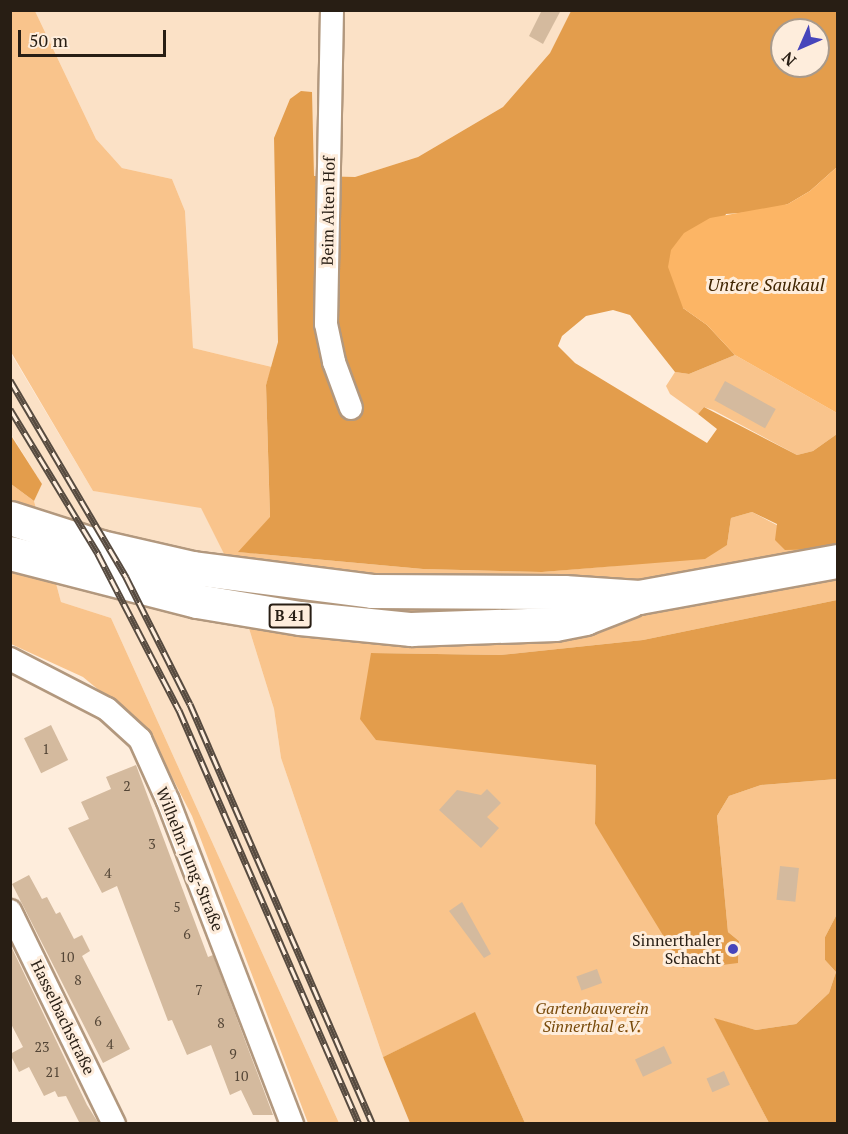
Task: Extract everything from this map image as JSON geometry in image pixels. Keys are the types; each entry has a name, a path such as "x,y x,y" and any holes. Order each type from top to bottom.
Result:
{"highway":[{"name":"B 41","path":"10,518 101,547 194,568 309,585 423,593 564,592 639,597"},
{"name":"B 41","path":"10,553 197,601 300,618 411,629 555,624 585,618 639,597 837,561"}],"street":[{"name":"Beim Alten Hof","path":"332,10 326,324 334,362 351,408"},
{"name":"Wilhelm-Jung-Straße","path":"10,659 107,709 140,739 168,801 292,1124"},
{"name":"Hasselbachstraße","path":"10,911 114,1124"}],"shaded area":[{"path":"35,11 571,11 550,53 503,107 418,157 355,177 314,177 311,143 278,241 278,342 272,367 193,348 185,211 172,179 122,168 96,139"},
{"path":"571,11 837,11 837,167 810,191 788,204 767,211 726,214 683,308 707,325 735,355 689,374 675,372 630,315 613,310 586,316 562,336 558,346 575,363 707,443 717,429 698,414 704,407 797,455 813,451 837,434 837,544 822,549 785,550 775,540 777,524 752,512 731,518 727,545 705,559 542,572 423,569 238,552 270,517 266,385 278,342 274,138 290,99 301,91 312,92 314,176 355,177 418,157 503,107 550,53"},
{"path":"10,352 93,491 201,507 229,564 274,709 281,758 383,1057 410,1123 339,1123 111,618 61,602 34,501 42,484 11,434"},
{"path":"10,434 42,484 34,501 11,484"},
{"path":"837,600 837,779 761,785 729,796 717,816 728,932 739,941 738,963 722,965 702,959 683,968 595,824 596,765 376,740 360,719 371,653 500,655 643,640"},
{"path":"837,914 837,1123 769,1123 714,1018 756,1030 796,1024 829,993 836,972 825,960 825,937"},
{"path":"475,1012 525,1123 410,1123 383,1057"}],"green space":[{"name":"Gartenbauverein Sinnerthal e.V.","path":"11,11 35,11 96,139 122,168 172,179 185,211 193,348 272,367 266,385 270,518 239,552 423,569 542,572 614,566 727,545 731,518 752,512 822,549 837,544 837,600 643,640 500,655 371,653 507,753 596,765 595,824 691,961 738,963 739,941 728,932 717,816 729,796 761,785 837,779 837,914 825,937 825,960 836,972 829,993 796,1024 756,1030 715,1019 769,1123 525,1123 475,1013 383,1057 281,758 274,709 229,564 201,508 93,491 11,352"},
{"path":"735,355 837,413 837,434 813,451 797,455 713,410 704,407 698,414 670,394 666,386 675,372 689,374"},
{"path":"11,484 34,501 61,602 111,618 339,1123 308,1123 192,816 155,744 117,705 83,677 11,644"}],"water":[{"name":"Untere Saukaul","path":"837,167 837,413 735,355 707,325 683,308 668,267 671,250 684,233 710,218 788,204 810,191"}],"building":[{"path":"542,10 561,10 543,44 529,36"},
{"path":"725,381 776,409 765,428 714,400"},
{"path":"51,725 68,760 41,773 24,738"},
{"path":"136,765 208,957 213,955 273,1115 253,1115 241,1090 230,1095 211,1045 187,1055 172,1020 168,1021 117,886 102,893 68,828 89,819 81,802 111,789 106,777"},
{"path":"487,789 501,803 487,817 499,828 481,848 439,810 457,790 481,795"},
{"path":"780,866 799,868 795,902 776,900"},
{"path":"29,875 42,899 47,897 56,914 60,912 74,939 82,935 90,951 82,956 130,1049 103,1063 12,884"},
{"path":"462,902 491,954 484,958 449,911"},
{"path":"10,944 87,1105 99,1124 80,1124 66,1096 58,1097 55,1091 44,1096 29,1067 19,1072 10,1054 23,1047 10,1022"},
{"path":"597,969 602,983 581,991 576,977"},
{"path":"664,1046 672,1063 643,1077 635,1060"},
{"path":"724,1071 730,1085 712,1092 707,1078"}],"railway":[{"path":"10,380 126,577 190,704 373,1124"},
{"path":"10,409 98,554 179,710 359,1124"}],"place":[{"name":"Sinnerthaler Schacht","path":"733,949"}]}
